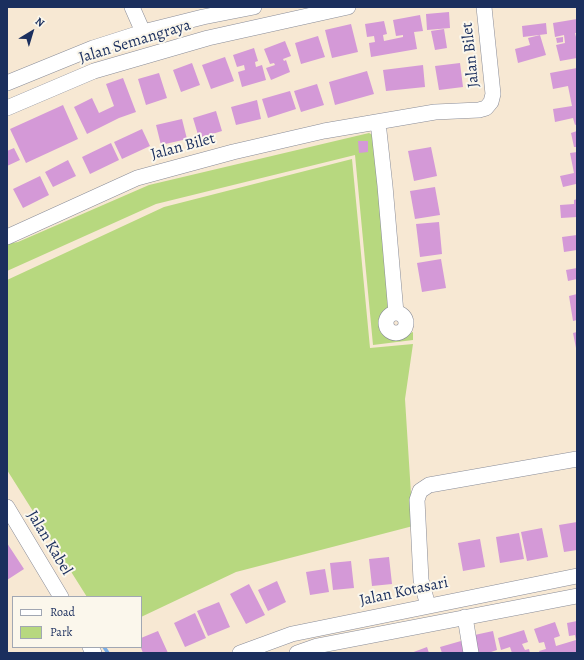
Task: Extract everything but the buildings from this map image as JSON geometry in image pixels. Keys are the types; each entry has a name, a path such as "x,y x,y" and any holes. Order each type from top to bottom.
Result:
{"street":[{"path":"132,7 143,32"},
{"name":"Jalan Semangraya","path":"7,83 92,48 143,32 203,17 254,7"},
{"name":"Jalan Semangraya","path":"7,108 94,71 208,38 348,7"},
{"name":"Jalan Bilet","path":"7,237 137,178 263,145 324,131 435,112 479,110 486,108 489,105 493,94 484,7"},
{"path":"203,17 208,38"},
{"path":"378,122 396,313"},
{"path":"428,606 421,580 417,500 420,491 429,485 577,460"},
{"name":"Jalan Kabel","path":"7,506 60,596"},
{"name":"Jalan Kotasari","path":"242,653 292,634 577,576"},
{"path":"297,653 317,646 577,596"},
{"path":"465,617 471,653"}],"green space":[{"path":"369,133 375,136 393,315 389,318 390,330 400,337 413,332 413,340 373,345 355,155 156,204 7,271 7,244 18,242 149,185"},
{"path":"352,159 370,348 413,344 405,399 413,526 236,572 142,617 142,596 86,596 7,470 7,280 164,207"}],"waterway":[{"path":"105,648 108,653"}]}
